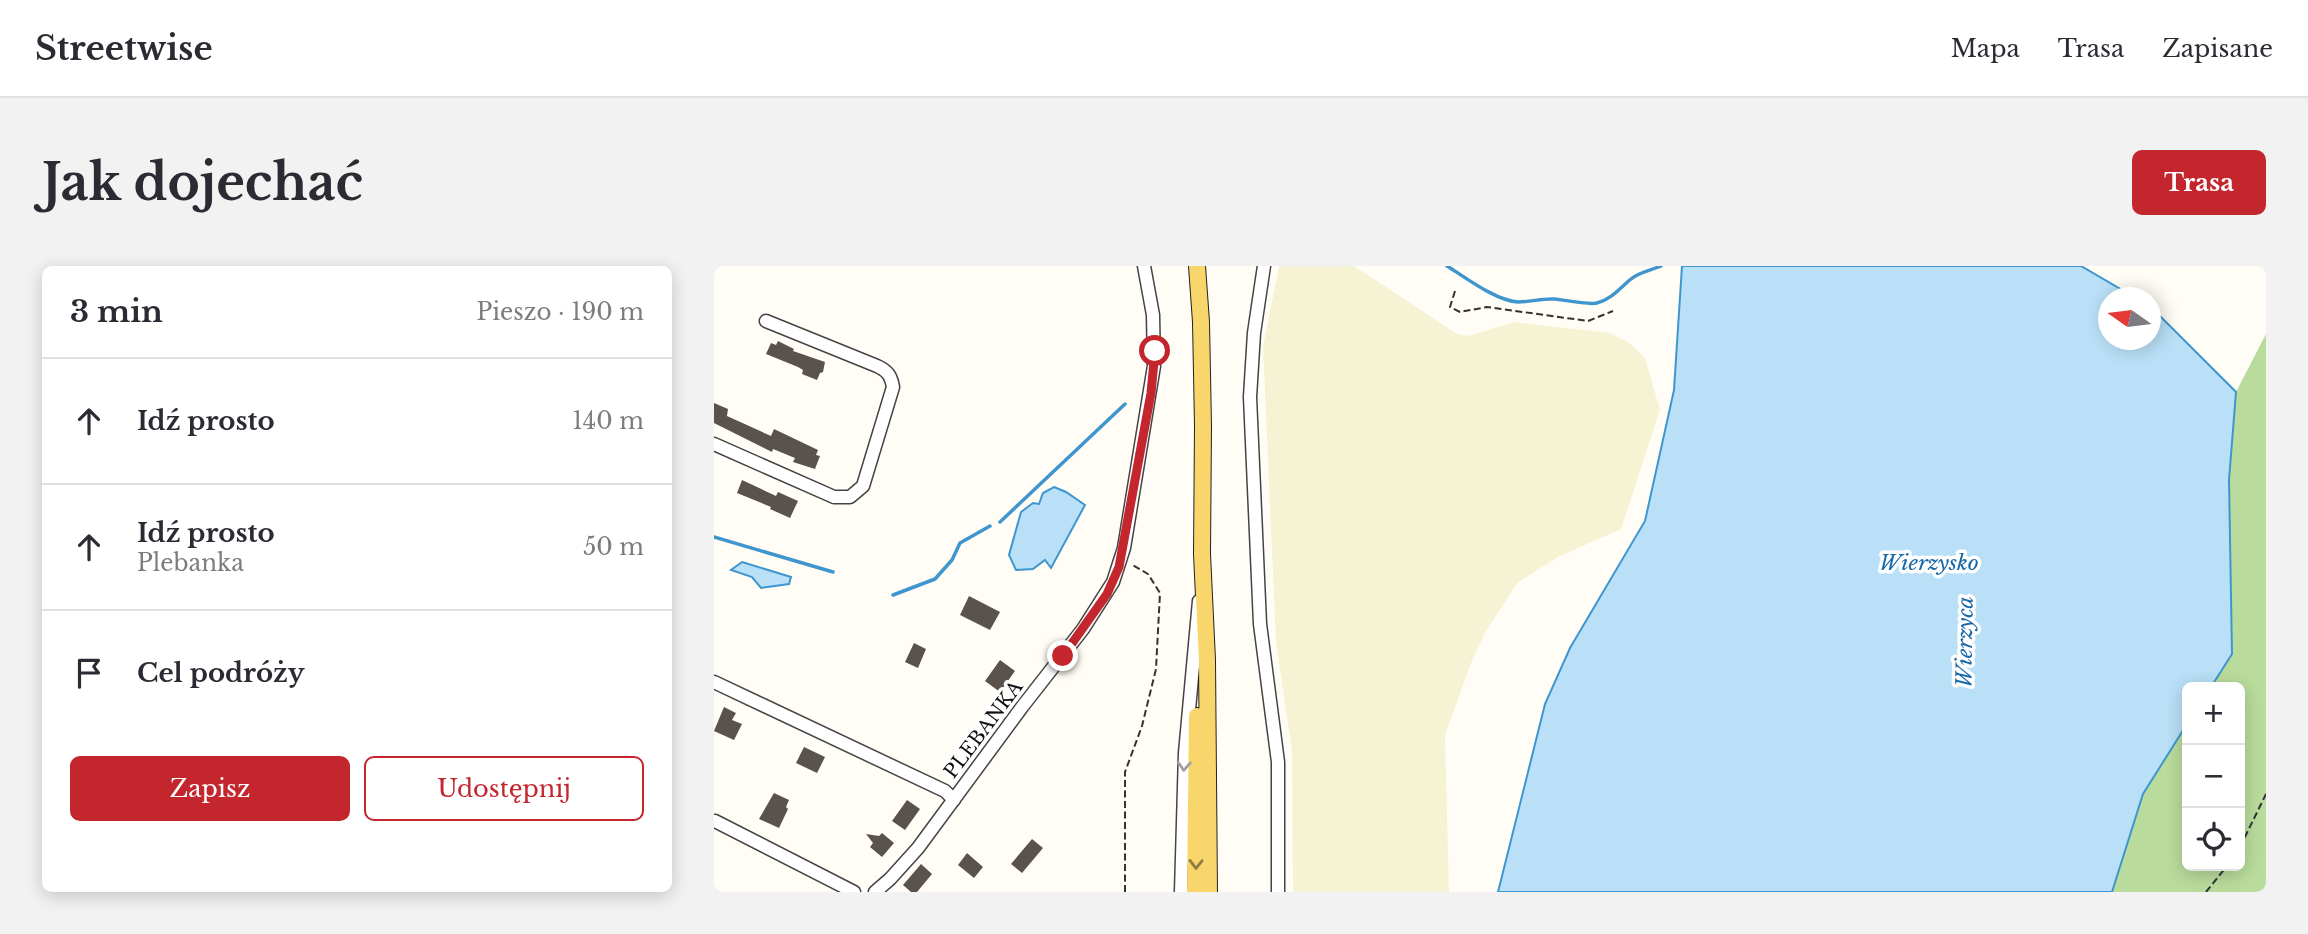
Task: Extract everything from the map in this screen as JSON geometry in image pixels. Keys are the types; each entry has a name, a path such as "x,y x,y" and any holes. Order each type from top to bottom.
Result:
{"main road":[{"path":"1197,266 1203,413 1202,554 1207,660 1209,892"},
{"path":"1195,892 1202,554"}],"street":[{"name":"PLEBANKA","path":"875,892 918,849 1083,629 1113,582 1121,558 1154,366 1153,314 1144,266"},
{"path":"1264,266 1254,333 1250,397 1260,624 1278,762 1279,892"},
{"path":"714,444 834,497 850,497 863,486 893,387 891,378 886,370 766,321"},
{"path":"1181,892 1185,753 1199,600"},
{"path":"714,682 945,791 954,800"},
{"path":"715,821 854,892"},
{"path":"1210,831 1215,892"}],"path":[{"path":"1455,291 1450,307 1460,312 1487,307 1588,321 1613,311"},
{"path":"1121,558 1148,574 1160,593 1156,669 1142,726 1125,772 1125,892"},
{"path":"2245,837 2266,794"},
{"path":"2207,892 2223,871"}],"shaded area":[{"path":"1279,266 1354,266 1457,334 1469,336 1514,322 1610,333 1628,342 1645,358 1660,410 1621,529 1558,557 1517,583 1485,633 1471,663 1445,735 1449,892 1293,892 1292,752 1276,642 1263,347"}],"green space":[{"path":"2266,334 2266,892 2112,892 2143,794 2182,732 2182,871 2245,871 2245,682 2214,682 2232,654 2229,480 2236,392"}],"water":[{"name":"Wierzysko","path":"1682,266 2081,266 2117,287 2098,287 2098,350 2161,350 2161,317 2236,392 2229,480 2232,654 2214,682 2182,682 2182,732 2143,794 2112,892 1498,892 1545,704 1570,648 1645,521 1674,390"},
{"path":"1054,487 1085,505 1051,568 1045,560 1033,569 1016,570 1009,555 1021,512 1033,503 1039,504 1043,493"},
{"path":"742,562 791,577 789,584 761,588 752,577 731,570"}],"building":[{"path":"778,341 794,349 793,351 825,362 823,372 817,380 802,374 803,370 798,367 766,354 771,343 776,345"},
{"path":"714,403 728,409 727,416 771,436 774,429 818,450 816,455 820,456 815,469 793,462 795,458 773,449 772,452 714,423"},
{"path":"742,480 776,496 778,492 798,501 790,518 737,493"},
{"path":"969,596 1000,612 990,630 960,615"},
{"path":"914,643 926,649 918,668 905,662"},
{"path":"1000,660 1015,671 1000,692 985,681"},
{"path":"724,707 736,713 732,720 742,724 734,740 714,731"},
{"path":"804,747 825,757 817,773 796,763"},
{"path":"774,793 789,800 779,828 759,819"},
{"path":"907,800 920,809 905,830 892,821"},
{"path":"882,833 894,843 882,857 870,847 873,843 866,834 879,836"},
{"path":"1032,839 1043,848 1022,873 1011,864"},
{"path":"967,853 983,867 974,878 958,865"},
{"path":"921,864 932,874 917,892 911,892 903,885"}],"waterway":[{"path":"1447,266 1481,288 1509,301 1550,299 1583,303 1602,301 1631,279 1661,266"},
{"path":"1000,522 1125,404"},
{"path":"893,595 935,579 952,560 960,543 990,526"},
{"path":"714,537 833,572"}],"route":[{"path":"1063,656 1107,594 1119,567 1151,393 1155,351"}],"water label":[{"name":"Wierzyca","path":"1965,642"}]}
